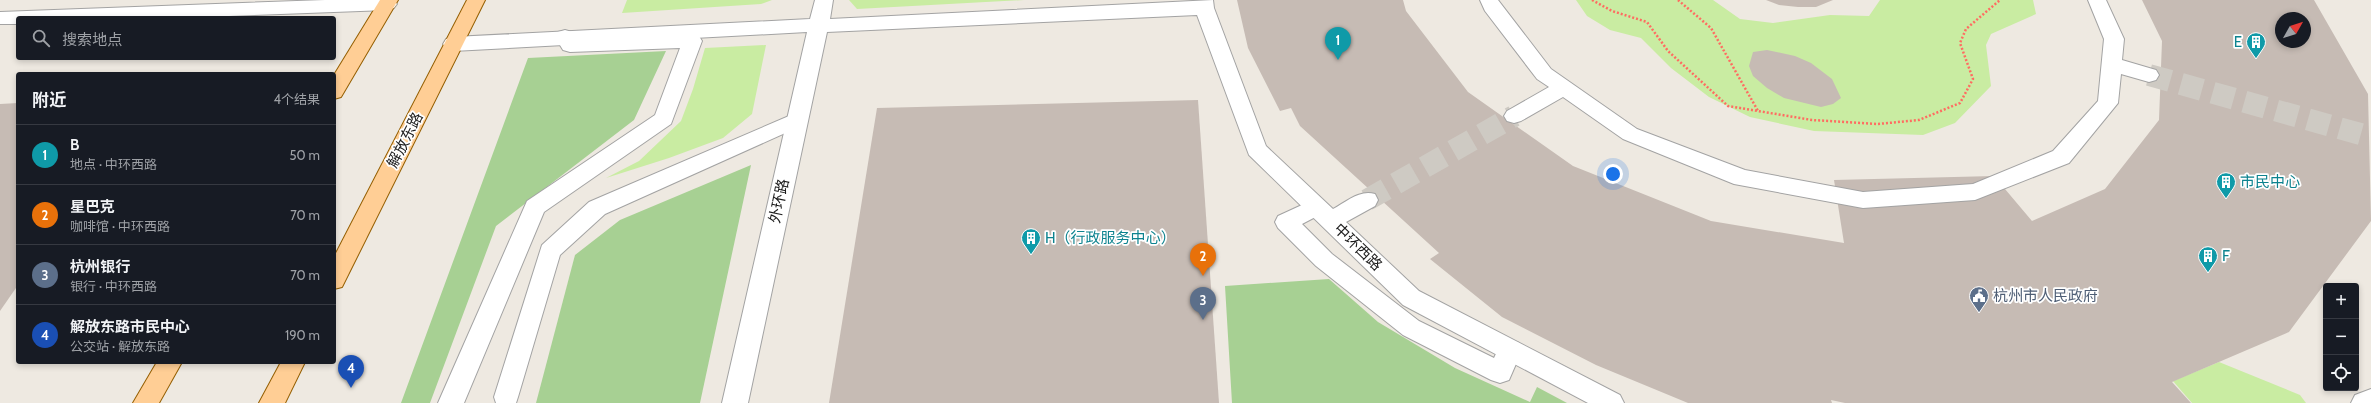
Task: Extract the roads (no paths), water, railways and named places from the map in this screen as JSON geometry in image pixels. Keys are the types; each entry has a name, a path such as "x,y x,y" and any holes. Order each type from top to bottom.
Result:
{"main road":[{"name":"解放东路","path":"336,276 476,0"},
{"path":"336,89 388,2"},
{"path":"146,403 169,364"},
{"path":"272,403 292,364"}],"street":[{"name":"外环路","path":"735,403 796,120 824,0"},
{"path":"1490,0 1492,7 1544,74 1630,134 1742,178 1863,200 1975,192 2061,158 2108,103 2114,39 2097,0"},
{"path":"48,16 388,2"},
{"path":"453,44 1204,4"},
{"name":"中环西路","path":"1204,4 1257,150 1411,298 1611,403"},
{"path":"0,18 16,17"},
{"path":"451,403 535,207 664,119 692,41 570,45 565,37"},
{"path":"2112,64 2149,75"},
{"path":"1514,116 1564,88"},
{"path":"506,397 550,251 597,208 796,120"},
{"path":"1367,200 1323,214 1286,222 1324,260 1411,328 1500,373 1510,350"},
{"path":"2364,403 2371,400"}],"tunnel":[{"path":"2149,75 2371,137"},
{"path":"1367,200 1514,116"}],"place":[{"name":"E","path":"2256,59"},
{"name":"B","path":"1338,60"},
{"name":"市民中心","path":"2226,199"},
{"name":"H（行政服务中心）","path":"1031,255"},
{"name":"F","path":"2208,273"},
{"name":"星巴克","path":"1203,276"},
{"name":"杭州市人民政府","path":"1979,313"},
{"name":"杭州银行","path":"1203,320"},
{"name":"解放东路市民中心","path":"351,388"}]}
